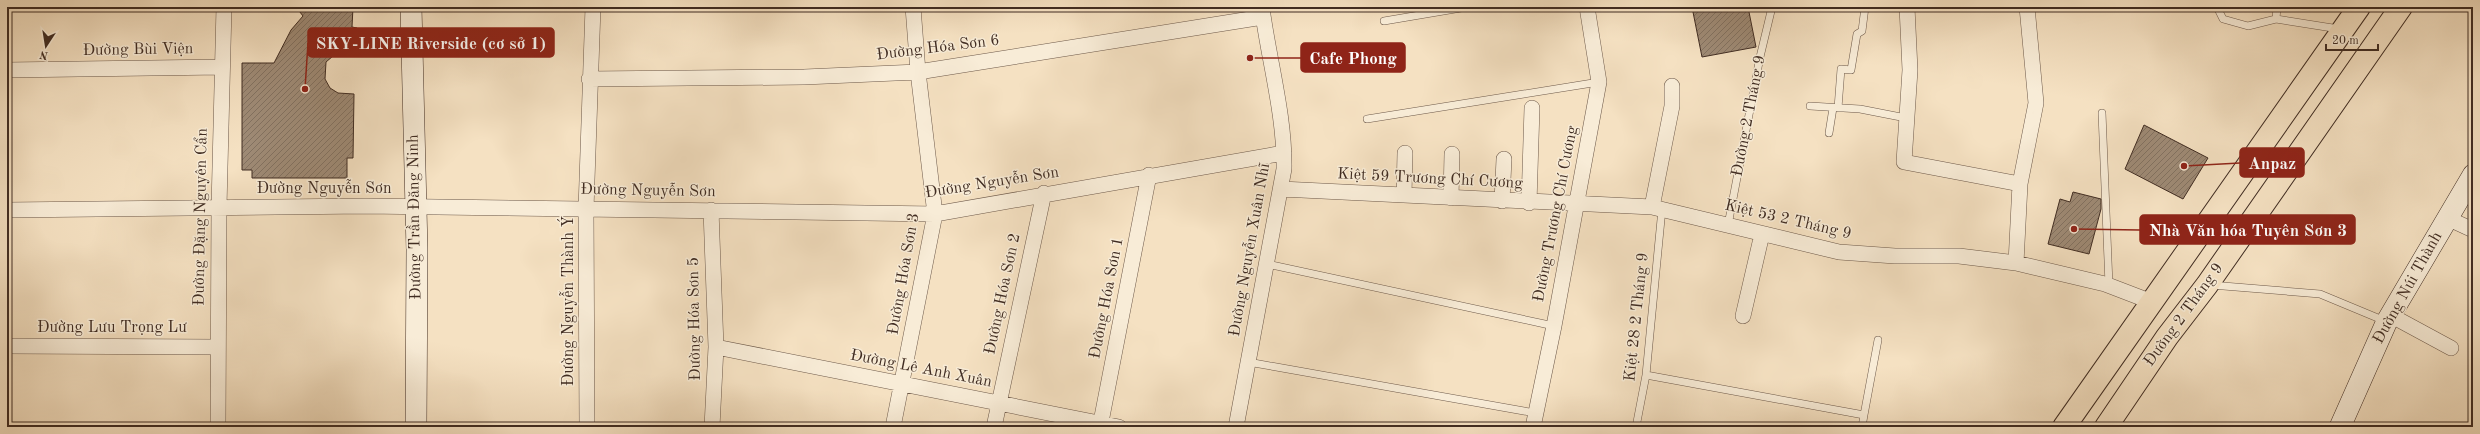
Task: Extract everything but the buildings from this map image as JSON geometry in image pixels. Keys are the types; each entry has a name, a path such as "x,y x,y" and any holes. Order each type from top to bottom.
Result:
{"highway":[{"name":"Đường 2 Tháng 9","path":"2064,427 2359,7"},
{"name":"Đường 2 Tháng 9","path":"2106,427 2167,337 2207,285 2401,7"}],"street":[{"name":"Đường Đặng Nguyên Cẩn","path":"218,427 219,207 224,7"},
{"name":"Đường Trần Đăng Ninh","path":"411,7 416,208 416,427"},
{"name":"Đường Nguyễn Thành Ý","path":"587,427 586,209 589,79 593,7"},
{"name":"Đường Hóa Sơn 3","path":"893,427 935,214 918,72 913,7"},
{"name":"Đường Trương Chí Cương","path":"1534,420 1554,326 1599,82 1586,7"},
{"path":"1905,7 1910,54 1903,160 1906,164 2020,184"},
{"path":"2016,262 2020,184 2036,103 2027,7"},
{"name":"Đường Hóa Sơn 6","path":"589,79 804,77 918,72 1263,12"},
{"name":"Đường Nguyễn Xuân Nhĩ","path":"1236,427 1281,189 1284,153 1263,12"},
{"name":"Đường Bùi Viện","path":"7,70 222,67"},
{"path":"1657,208 1672,106 1672,86"},
{"path":"1529,203 1532,108"},
{"path":"1404,195 1405,152"},
{"name":"Đường Nguyễn Sơn","path":"7,210 219,207 711,210 935,214 1044,193 1284,153"},
{"path":"1451,198 1452,154"},
{"path":"1502,201 1504,159"},
{"name":"Đường Hóa Sơn 1","path":"1100,425 1149,175"},
{"name":"Đường Núi Thành","path":"2340,427 2388,318 2473,175"},
{"name":"Kiệt 59 Trương Chí Cương","path":"1281,189 1577,205"},
{"name":"Đường Hóa Sơn 2","path":"994,427 1044,193"},
{"name":"Kiệt 53 2 Tháng 9","path":"1577,205 1657,208 1839,252 1895,256 1959,256 2016,262 2109,285 2152,302"},
{"name":"Đường Hóa Sơn 5","path":"711,210 716,347 712,427"},
{"path":"2447,218 2473,230"},
{"path":"1743,316 1762,234"},
{"path":"2388,318 2450,348"},
{"name":"Đường Lưu Trọng Lư","path":"7,346 218,347"},
{"name":"Đường Lê Anh Xuân","path":"716,347 999,403 1100,425 1119,427"}],"lane":[{"path":"1384,21 1467,7"},
{"name":"Đường 2 Tháng 9","path":"1728,225 1760,57 1772,7"},
{"path":"1829,132 1836,108 1841,69 1851,70 1857,34 1862,32 1865,7"},
{"path":"2217,7 2223,19 2248,26 2276,19 2344,30"},
{"path":"2276,19 2277,7"},
{"path":"1367,119 1599,82"},
{"path":"1810,106 1836,108 1906,118"},
{"path":"2102,113 2109,285"},
{"name":"Kiệt 28 2 Tháng 9","path":"1636,427 1646,375 1657,208"},
{"path":"1267,264 1554,326"},
{"path":"2207,285 2320,294 2388,318"},
{"path":"1862,427 1878,340"},
{"path":"1248,362 1534,420"},
{"path":"1646,375 1864,415"}],"place":[{"name":"Cafe Phong","path":"1250,58"},
{"name":"SKY-LINE Riverside (cơ sở 1)","path":"305,89"},
{"name":"Anpaz","path":"2184,166"},
{"name":"Nhà Văn hóa Tuyên Sơn 3","path":"2074,229"}]}
